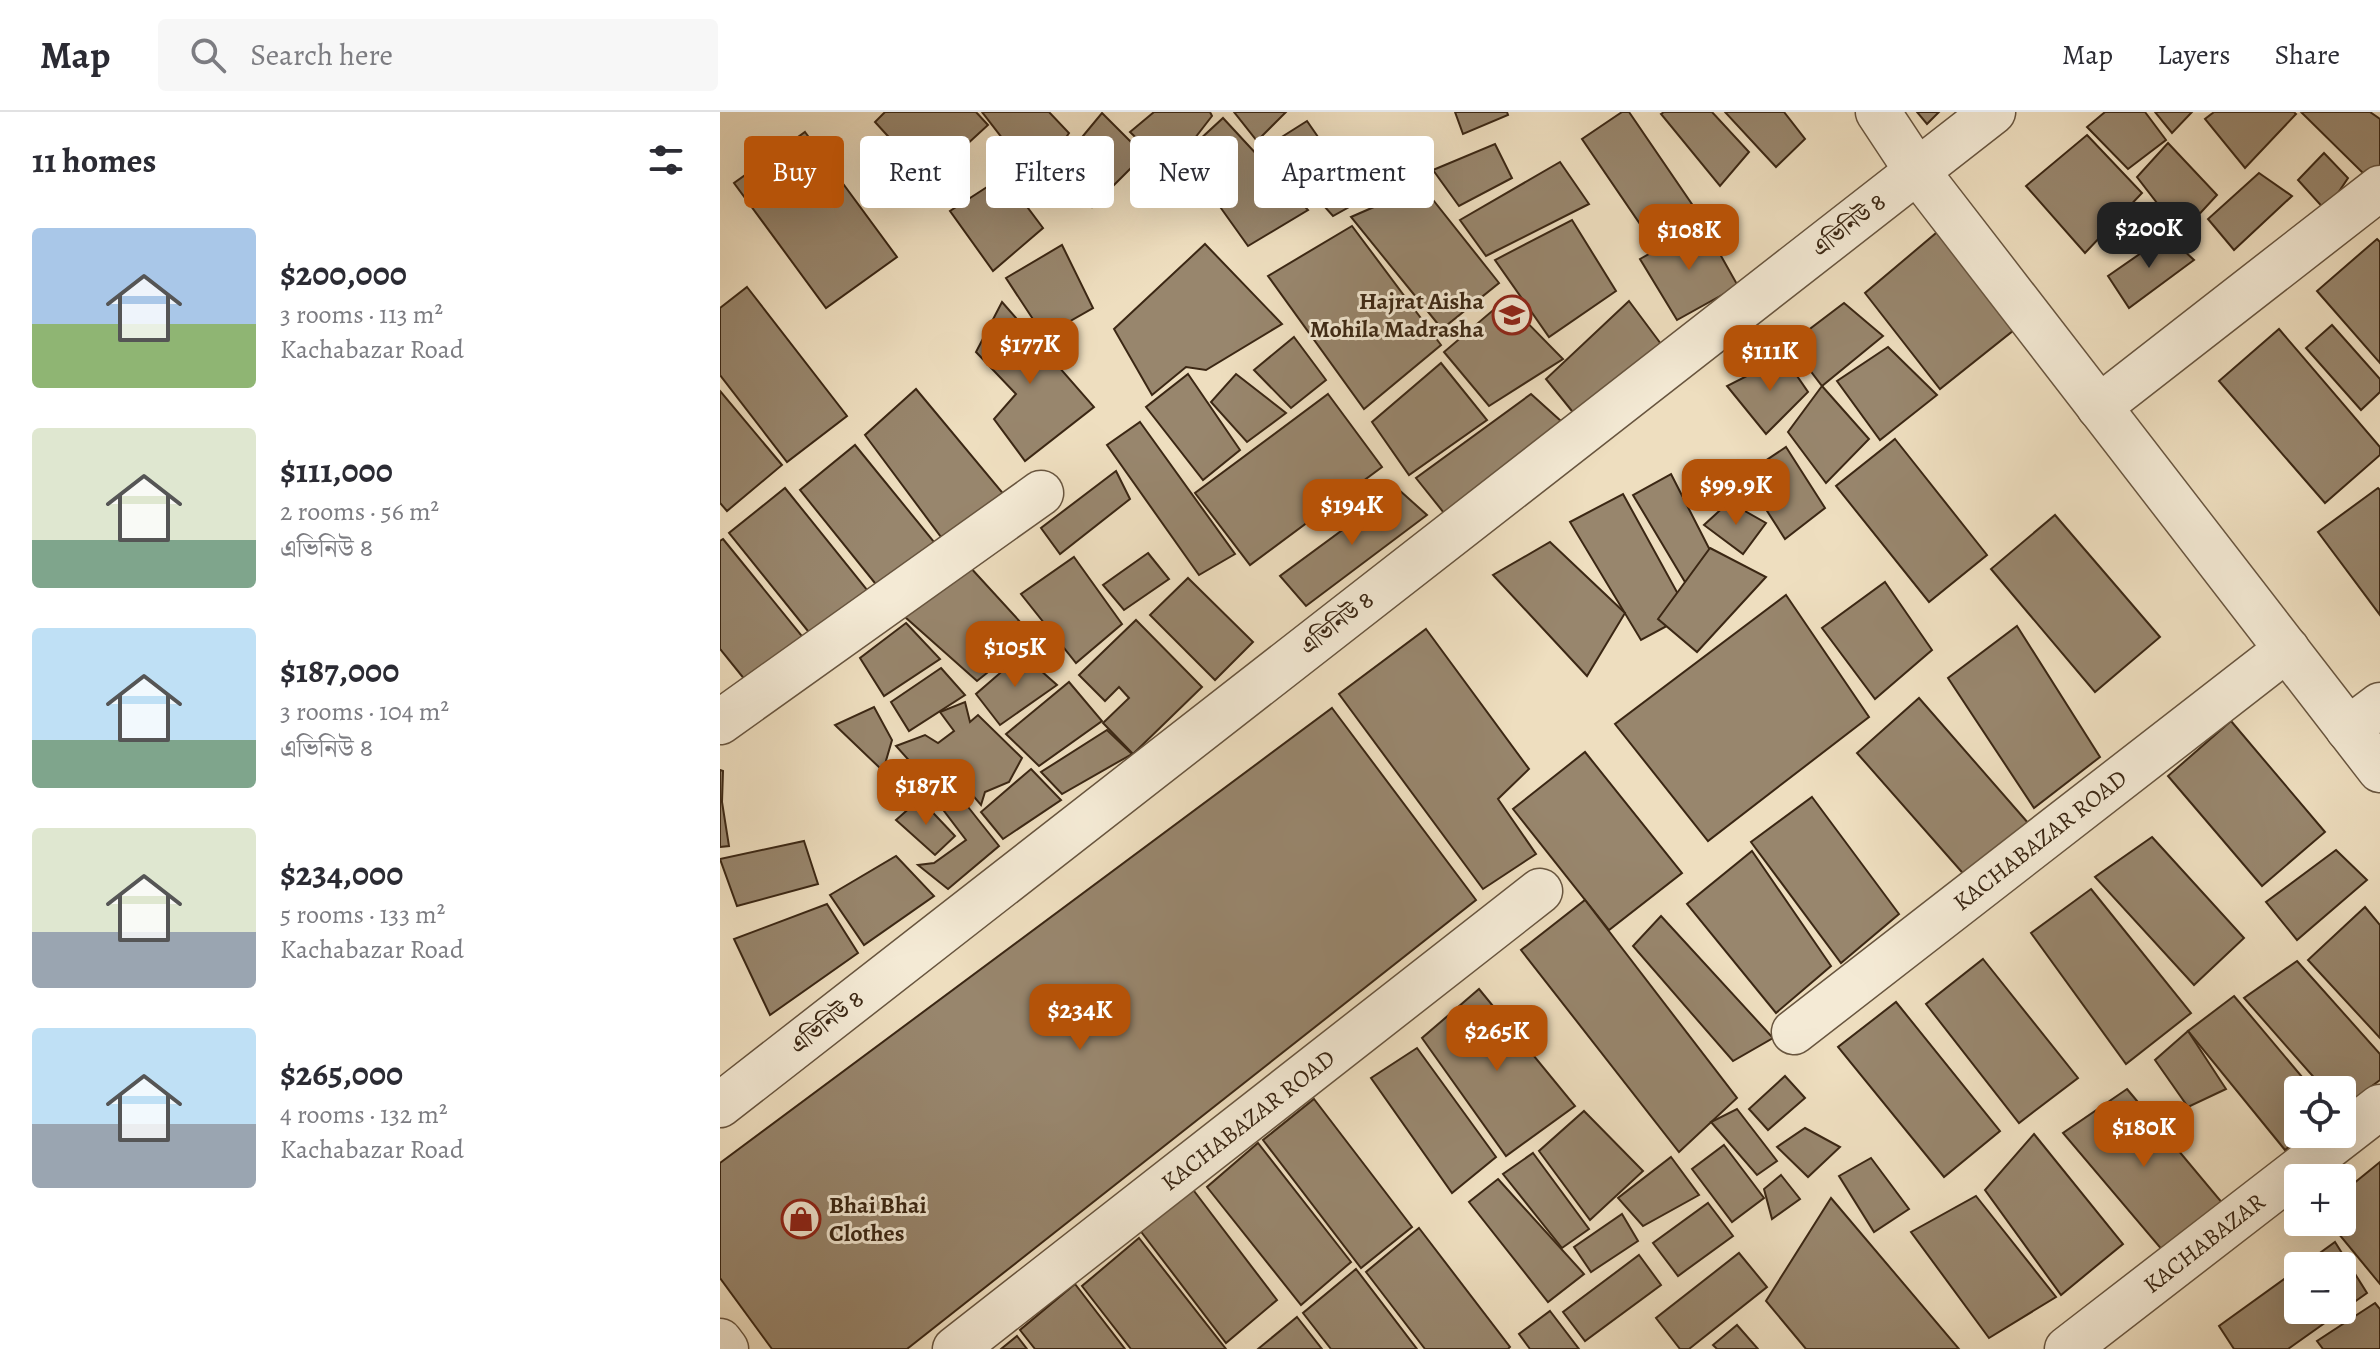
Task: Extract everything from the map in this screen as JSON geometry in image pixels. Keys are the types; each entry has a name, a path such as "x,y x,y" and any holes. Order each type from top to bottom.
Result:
{"street":[{"path":"1878,112 1917,171 2287,649 2364,717 2380,770"},
{"name":"এভিনিউ ৪","path":"720,1105 1993,112"},
{"path":"2099,407 2380,188"},
{"path":"720,722 1041,493"},
{"name":"KACHABAZAR ROAD","path":"1794,1032 2287,649"},
{"name":"KACHABAZAR ROAD","path":"955,1349 1540,891"},
{"name":"KACHABAZAR","path":"2067,1349 2380,1107"},
{"path":"720,1341 726,1349"}],"building":[{"path":"885,112 976,112 988,125 970,142 970,136 888,136 875,122"},
{"path":"982,112 1049,112 1069,133 1067,136 1001,136"},
{"path":"1154,112 1210,112 1212,116 1196,136 1134,136 1130,132"},
{"path":"1234,112 1286,112 1262,136 1254,137"},
{"path":"1455,112 1507,112 1508,115 1463,134"},
{"path":"1622,112 1629,112 1698,213 1653,243 1582,139"},
{"path":"1712,112 1749,152 1720,186 1661,114"},
{"path":"1725,112 1784,112 1805,139 1776,167"},
{"path":"1917,112 1939,112 1927,124"},
{"path":"2105,112 2145,112 2166,140 2128,169 2087,127"},
{"path":"2155,112 2192,112 2172,133"},
{"path":"2214,112 2296,114 2245,168 2205,119"},
{"path":"2301,112 2370,112 2380,119 2380,173 2371,181"},
{"path":"1102,113 1130,141 1130,169 1114,185 1114,136 1083,136"},
{"path":"1223,118 1254,152 1254,208 1308,210 1248,246 1221,208 1238,208 1238,136 1204,136"},
{"path":"1307,121 1317,136 1283,136"},
{"path":"2087,135 2142,193 2085,253 2026,186"},
{"path":"2168,143 2217,195 2181,234 2137,177"},
{"path":"1495,144 1512,178 1459,206 1434,170"},
{"path":"2324,153 2348,178 2326,211 2298,180"},
{"path":"1560,162 1589,204 1486,256 1460,220"},
{"path":"2259,173 2292,196 2234,250 2208,219"},
{"path":"744,176 744,197 734,183"},
{"path":"844,185 897,257 826,308 752,208 844,208"},
{"path":"986,188 986,208 1028,208 1043,228 993,271 950,211 970,208 970,198"},
{"path":"1434,201 1499,283 1442,329 1351,217 1372,208 1434,208"},
{"path":"1326,208 1347,208 1333,216"},
{"path":"1572,220 1616,291 1549,337 1495,260"},
{"path":"1703,224 1738,286 1677,320 1640,259"},
{"path":"1352,226 1441,345 1364,409 1268,276"},
{"path":"1942,228 2024,322 1940,389 1865,293"},
{"path":"2167,235 2194,260 2129,308 2108,276"},
{"path":"2377,239 2380,242 2380,363 2317,291"},
{"path":"1205,244 1282,324 1206,370 1186,367 1152,395 1114,329"},
{"path":"1062,245 1093,308 1044,336 1006,278"},
{"path":"747,287 847,416 787,462 720,375 720,308"},
{"path":"1505,300 1563,359 1489,406 1444,352"},
{"path":"1629,301 1661,344 1576,416 1546,379"},
{"path":"1002,302 1094,407 1025,461 994,419 1016,394 976,352"},
{"path":"1844,303 1883,336 1822,386 1790,344"},
{"path":"2332,325 2380,379 2380,392 2361,410 2306,348"},
{"path":"2279,329 2380,447 2380,455 2325,503 2219,381"},
{"path":"1294,337 1326,380 1291,408 1254,370"},
{"path":"1888,347 1937,395 1880,440 1837,381"},
{"path":"1784,357 1808,392 1766,434 1727,386"},
{"path":"1441,363 1487,420 1409,475 1372,422"},
{"path":"1188,374 1240,450 1203,480 1146,407"},
{"path":"1236,374 1286,413 1247,442 1211,402"},
{"path":"1822,386 1869,439 1826,483 1788,432"},
{"path":"916,389 1006,497 947,545 865,435"},
{"path":"720,391 782,465 727,511 720,503"},
{"path":"1328,394 1382,467 1250,565 1195,493"},
{"path":"1531,394 1562,422 1444,513 1416,478"},
{"path":"1140,422 1235,554 1199,575 1107,445"},
{"path":"1895,439 1987,555 1929,602 1836,486"},
{"path":"855,445 943,553 887,598 800,490"},
{"path":"1786,447 1825,508 1785,539 1744,475"},
{"path":"1116,471 1130,499 1060,554 1041,528"},
{"path":"1671,474 1715,560 1685,582 1633,495"},
{"path":"785,488 872,596 816,641 729,533"},
{"path":"2378,488 2380,490 2380,615 2318,532"},
{"path":"1398,489 1427,515 1306,606 1280,576"},
{"path":"1623,494 1689,614 1641,640 1570,522"},
{"path":"1729,502 1766,523 1743,554 1704,525"},
{"path":"2055,515 2160,637 2095,692 1991,569"},
{"path":"723,539 810,646 754,691 720,649 720,541"},
{"path":"1550,542 1625,613 1587,676 1493,575"},
{"path":"1710,548 1766,577 1697,652 1658,619"},
{"path":"1148,553 1169,579 1124,610 1103,585"},
{"path":"1074,557 1122,624 1076,663 1021,594"},
{"path":"969,566 1033,636 977,681 905,617"},
{"path":"1188,578 1253,642 1215,680 1150,615"},
{"path":"1885,582 1932,650 1875,699 1822,628"},
{"path":"1786,595 1869,717 1708,841 1615,724"},
{"path":"1136,620 1202,687 1133,754 1103,723 1129,698 1119,687 1105,701 1079,675"},
{"path":"906,623 940,659 884,696 860,658"},
{"path":"2017,626 2100,757 2034,808 1948,678"},
{"path":"1426,629 1529,769 1498,799 1536,854 1483,889 1339,694"},
{"path":"1022,654 1057,685 1000,725 976,694"},
{"path":"941,668 965,695 909,731 891,702"},
{"path":"1069,682 1102,721 1039,766 1006,734"},
{"path":"1919,698 2029,824 1968,879 1857,753"},
{"path":"965,702 970,722 978,715 1022,758 1009,782 985,792 981,805 958,778 946,781 935,768 924,777 896,746 925,735 938,743 954,731 940,712"},
{"path":"874,707 892,740 883,771 835,725"},
{"path":"1332,708 1476,900 907,1349 772,1349 720,1278 720,1163"},
{"path":"2231,721 2325,832 2262,886 2168,776"},
{"path":"1107,730 1132,754 1062,794 1041,772"},
{"path":"1585,752 1682,873 1609,930 1513,809"},
{"path":"1031,769 1061,800 1003,839 981,812"},
{"path":"720,770 723,771 722,802 729,846 720,847"},
{"path":"957,793 999,846 948,889 918,865 934,863 966,840 938,803"},
{"path":"1812,797 1899,914 1841,963 1751,842"},
{"path":"920,799 955,836 935,855 896,820"},
{"path":"2152,837 2244,938 2194,985 2095,877"},
{"path":"804,841 818,884 737,906 720,859"},
{"path":"2336,850 2367,880 2297,940 2266,902"},
{"path":"1752,851 1831,966 1776,1013 1687,904"},
{"path":"896,856 934,896 864,945 830,895"},
{"path":"2091,889 2191,1013 2126,1064 2031,933"},
{"path":"1585,900 1737,1098 1679,1152 1521,950"},
{"path":"827,904 858,953 770,1015 734,939"},
{"path":"2365,907 2380,925 2380,1038 2308,960"},
{"path":"1661,916 1773,1038 1733,1061 1633,946"},
{"path":"1983,959 2078,1078 2019,1123 1926,1004"},
{"path":"2297,961 2380,1054 2380,1080 2356,1098 2356,1076 2313,1076 2244,998"},
{"path":"1479,989 1575,1106 1506,1156 1422,1038"},
{"path":"2234,996 2301,1076 2284,1076 2284,1148 2288,1148 2285,1150 2188,1031"},
{"path":"1896,1002 2000,1131 1944,1177 1838,1047"},
{"path":"2188,1031 2226,1089 2188,1107 2155,1060"},
{"path":"1417,1048 1496,1157 1452,1193 1371,1078"},
{"path":"1785,1076 1805,1098 1768,1130 1749,1109"},
{"path":"2127,1089 2224,1205 2163,1251 2063,1133"},
{"path":"1314,1099 1412,1227 1361,1268 1263,1140"},
{"path":"1737,1109 1777,1161 1757,1175 1711,1122"},
{"path":"1584,1111 1643,1171 1590,1220 1539,1151"},
{"path":"1805,1128 1840,1147 1808,1177 1777,1147"},
{"path":"2034,1134 2123,1244 2061,1295 1985,1190"},
{"path":"1258,1143 1351,1262 1301,1305 1207,1187"},
{"path":"1724,1145 1764,1198 1732,1222 1692,1169"},
{"path":"1533,1153 1589,1229 1562,1248 1503,1174"},
{"path":"1671,1157 1699,1195 1643,1226 1618,1198"},
{"path":"1871,1158 1909,1209 1874,1232 1839,1176"},
{"path":"2380,1162 2380,1284 2341,1236 2356,1236 2356,1182"},
{"path":"1781,1175 1800,1199 1772,1219 1764,1189"},
{"path":"1498,1179 1584,1274 1548,1302 1469,1202"},
{"path":"1191,1187 1277,1300 1226,1343 1139,1229"},
{"path":"1976,1196 2056,1297 1989,1338 1911,1232"},
{"path":"1831,1198 1959,1349 1806,1349 1766,1301"},
{"path":"1708,1203 1733,1236 1678,1276 1653,1243"},
{"path":"1622,1214 1638,1241 1591,1272 1574,1247"},
{"path":"1419,1228 1510,1347 1508,1349 1425,1349 1366,1272"},
{"path":"1139,1238 1226,1349 1131,1349 1082,1286"},
{"path":"2335,1242 2341,1252 2321,1252"},
{"path":"1739,1253 1767,1287 1689,1349 1680,1349 1656,1318"},
{"path":"1639,1255 1661,1285 1585,1341 1563,1312"},
{"path":"1356,1269 1417,1349 1331,1349 1303,1313"},
{"path":"2356,1275 2367,1293 2356,1301"},
{"path":"2284,1279 2284,1324 2323,1324 2288,1349 2234,1349 2219,1326"},
{"path":"1075,1284 1125,1349 1035,1349 1020,1330"},
{"path":"2375,1303 2380,1309 2380,1349 2323,1349 2317,1341 2343,1324 2356,1324 2356,1315"},
{"path":"1550,1311 1579,1349 1530,1349 1519,1334"},
{"path":"1297,1317 1322,1349 1258,1349"},
{"path":"1737,1325 1758,1349 1717,1349 1713,1345"},
{"path":"1017,1336 1027,1349 1001,1349"}],"place":[{"name":"Hajrat Aisha Mohila Madrasha","path":"1512,315"},
{"name":"Bhai Bhai Clothes","path":"801,1219"}]}
